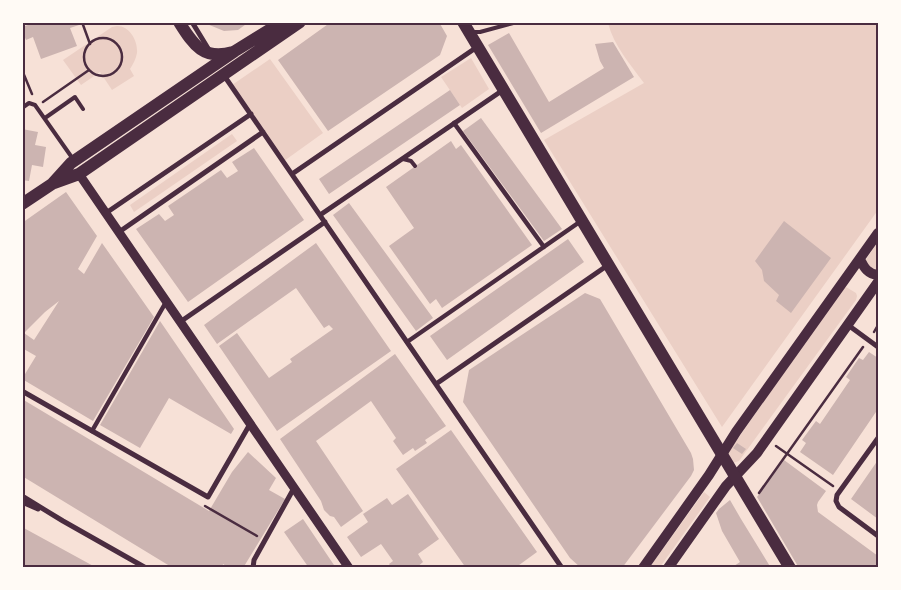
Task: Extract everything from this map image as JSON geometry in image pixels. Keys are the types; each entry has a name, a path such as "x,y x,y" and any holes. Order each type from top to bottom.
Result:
{"main road":[{"path":"179,22 192,43 202,50 212,54 224,54 235,51"},
{"path":"22,204 52,184 74,161 235,51 286,26 300,22"},
{"path":"52,184 79,174 224,75 286,26"},
{"path":"472,34 503,90 790,568"},
{"path":"643,568 709,475 736,432 878,233"},
{"path":"860,259 866,270 878,276"},
{"path":"668,568 726,486 757,453 878,282"}],"street":[{"path":"192,22 250,114 562,568"},
{"path":"292,174 472,34"},
{"path":"320,215 503,90"},
{"path":"106,214 250,114"},
{"path":"454,123 544,247"},
{"path":"118,232 263,132"},
{"path":"79,174 349,568"},
{"path":"407,342 582,220"},
{"path":"180,322 325,222"},
{"path":"436,384 609,265"},
{"path":"92,431 166,302"},
{"path":"848,325 878,347"},
{"path":"22,390 208,497 250,424"},
{"path":"878,438 837,495 836,501 839,507 878,536"},
{"path":"253,568 254,560 264,540 294,488"},
{"path":"22,496 63,522"},
{"path":"22,502 63,522 146,568"}],"lane":[{"path":"472,34 517,22"},
{"path":"45,118 75,97 83,109"},
{"path":"22,108 29,104 37,106 74,161"},
{"path":"402,159 411,161 415,166 412,160 414,151"}],"path":[{"path":"82,22 90,44"},
{"path":"100,39 113,41 121,51 122,58 117,70 106,76 99,76 89,70 84,60 86,48 90,44 100,39"},
{"path":"22,70 37,106 89,70"},
{"path":"752,503 878,325"},
{"path":"767,439 840,492"},
{"path":"203,505 264,540"}],"shaded area":[{"path":"608,23 878,23 878,210 722,427 544,140 644,83 618,47"},
{"path":"117,26 129,31 135,39 137,55 130,69 134,76 112,90 100,72 81,85 63,60 112,27"},
{"path":"471,58 489,89 462,108 441,77"},
{"path":"270,59 323,133 284,161 232,85"},
{"path":"232,134 237,141 134,212 130,205"},
{"path":"878,242 878,269 873,270 865,261"},
{"path":"846,287 856,293 856,300 739,461 733,463 728,453 842,289"},
{"path":"704,492 710,497 660,567 650,567"}],"building":[{"path":"27,22 78,22 79,25 70,28 77,46 41,59 33,37 26,40 22,31 22,27 28,25"},
{"path":"205,22 249,22 238,30 224,31"},
{"path":"331,22 439,22 447,36 440,55 328,131 278,60"},
{"path":"509,33 549,102 604,68 595,44 613,42 634,77 541,133 488,45"},
{"path":"450,90 460,105 329,194 319,179"},
{"path":"481,118 562,229 544,241 463,131"},
{"path":"22,129 38,132 35,145 46,147 43,167 32,165 29,181 22,180"},
{"path":"451,141 456,149 461,145 532,245 442,308 436,299 430,304 389,246 414,228 386,187"},
{"path":"254,148 304,220 188,302 136,229 159,214 165,221 174,215 168,206 221,170 227,178 238,171 232,162"},
{"path":"66,192 97,236 78,269 84,274 102,243 154,317 93,421 22,379 36,356 22,348 22,223","holes":["59,301 34,340 24,333"]},
{"path":"349,203 433,318 416,331 333,215"},
{"path":"784,221 831,258 791,313 776,301 779,295 764,281 762,270 755,261"},
{"path":"568,239 584,262 447,360 430,336"},
{"path":"316,243 391,351 277,431 219,346 237,333 269,378 292,362 290,359 333,329 329,325 324,328 296,288 217,344 204,325"},
{"path":"585,293 600,299 693,459 694,470 691,476 622,568 581,568 570,558 463,402 469,370"},
{"path":"160,321 234,429 231,434 169,398 140,448 100,425"},
{"path":"869,352 878,358 878,409 833,475 800,452 806,443 802,440 816,421 820,424 850,380 846,377 859,358 863,360"},
{"path":"395,354 446,426 425,440 427,443 415,451 413,448 403,455 393,441 396,438 371,401 316,441 363,511 341,527 334,517 324,510 321,501 280,439"},
{"path":"22,399 209,511 232,472 248,452 276,478 269,490 285,499 243,568 229,568 223,564 222,568 173,568 22,476"},
{"path":"451,430 537,552 515,568 466,568 396,469"},
{"path":"737,443 746,449 742,454 733,448"},
{"path":"784,460 826,491 818,502 818,512 878,556 878,568 799,568 757,497"},
{"path":"878,460 878,519 851,499"},
{"path":"408,494 439,539 418,554 423,562 416,568 392,568 389,564 393,561 381,544 361,557 347,537 368,522 363,514 387,498 392,505"},
{"path":"730,500 771,568 731,568 740,562 722,531 716,513"},
{"path":"303,519 336,568 309,568 284,532"},
{"path":"22,527 97,568 22,568"}]}
